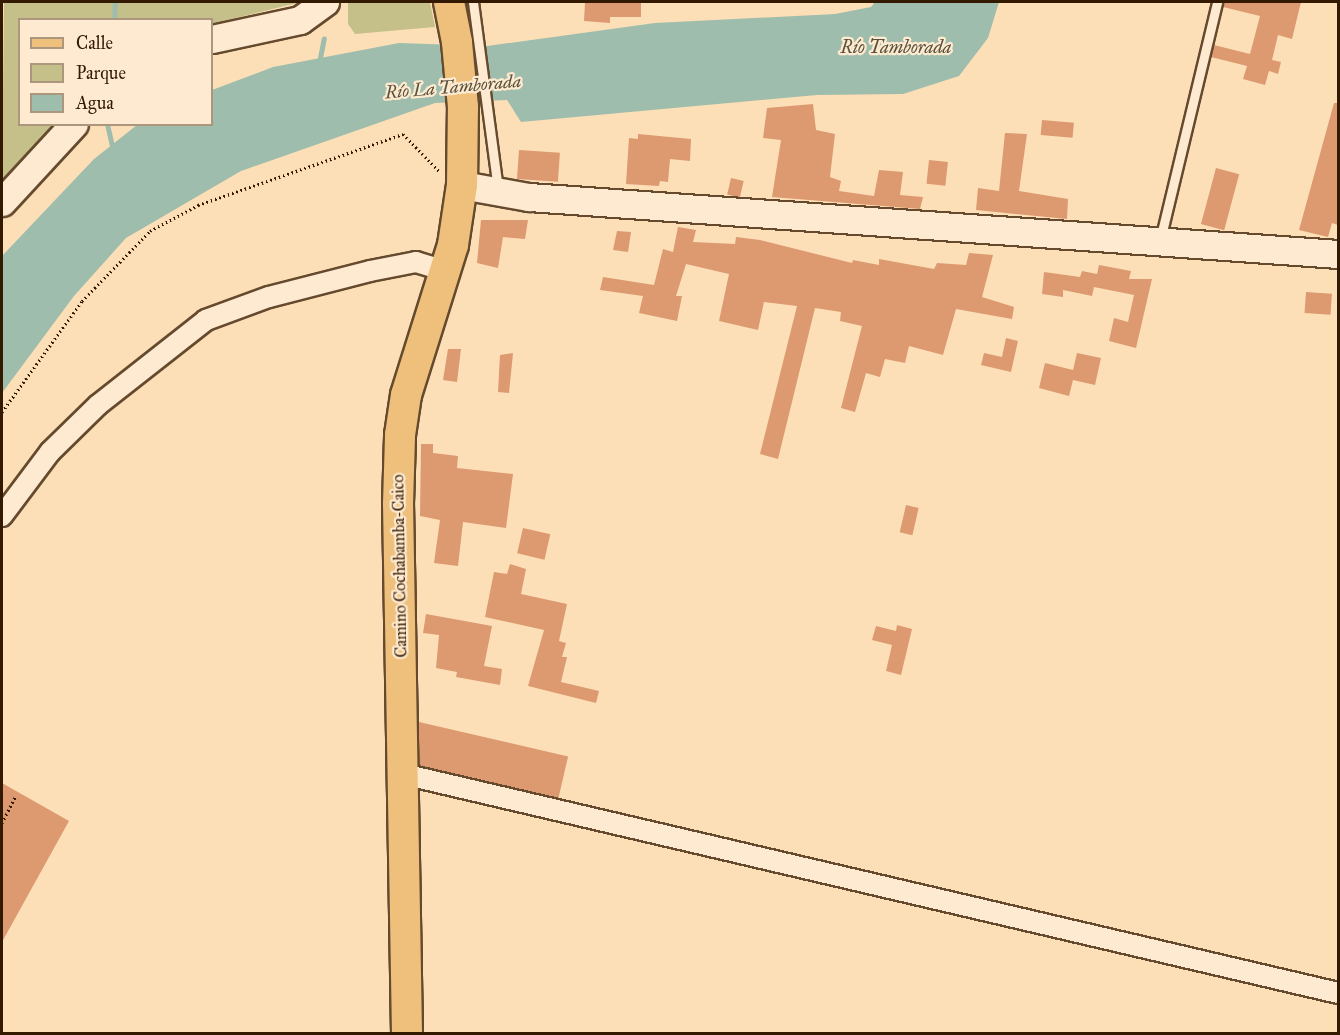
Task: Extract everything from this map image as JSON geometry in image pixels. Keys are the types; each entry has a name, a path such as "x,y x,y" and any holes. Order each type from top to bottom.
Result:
{"main road":[{"path":"213,39 300,20 325,2"},
{"name":"Camino Cochabamba-Caico","path":"407,1034 400,435 406,395 453,245 474,109 468,38 449,2"},
{"path":"2,202 72,126"},
{"path":"462,185 498,192 1338,254"}],"street":[{"path":"2,516 50,452 98,405 206,320 269,297 416,262 445,271"},
{"path":"403,774 1338,993"}],"lane":[{"path":"468,38 473,2"},
{"path":"1159,242 1216,2"},
{"path":"474,109 498,192"}],"path":[{"path":"2,411 82,301 150,231 198,205 403,134 439,171 462,185"},
{"path":"2,823 16,796"}],"green space":[{"path":"4,2 301,2 213,24 213,18 18,18 18,126 53,126 2,180"},
{"path":"348,2 430,2 435,27 355,34 348,24"}],"water":[{"name":"Río Tamborada","path":"875,2 999,2 988,38 959,76 903,94 817,95 521,122 507,100 435,103 241,171 126,238 74,296 2,393 2,256 94,159 136,126 213,126 213,90 273,67 399,43 487,46 655,23 835,14 871,7"}],"building":[{"path":"585,2 641,3 641,17 610,17 610,23 584,21"},
{"path":"1224,2 1301,2 1292,39 1278,35 1272,60 1281,62 1278,74 1269,71 1265,85 1243,79 1247,66 1211,57 1214,45 1250,54 1260,16 1223,7"},
{"path":"1334,103 1338,103 1338,225 1332,223 1328,237 1299,230"},
{"path":"813,104 816,130 835,134 830,177 841,181 839,191 874,196 879,170 903,172 900,195 923,197 920,209 772,197 781,140 763,138 767,108"},
{"path":"1042,120 1074,123 1073,138 1041,135"},
{"path":"1005,133 1027,134 1019,191 1068,199 1067,219 976,210 978,188 999,191"},
{"path":"638,134 691,139 690,161 670,159 668,182 660,181 659,186 626,184 629,138 638,139"},
{"path":"519,150 560,153 558,182 517,179"},
{"path":"929,160 948,162 945,186 926,184"},
{"path":"1216,168 1239,174 1224,230 1201,224"},
{"path":"731,178 744,181 740,197 727,195"},
{"path":"481,220 528,220 525,239 503,237 498,268 477,263"},
{"path":"678,227 696,230 693,242 735,244 736,237 760,240 852,263 853,260 879,265 879,259 934,269 937,263 966,265 969,253 993,255 982,297 1014,307 1012,319 956,309 943,355 909,346 905,363 885,359 880,377 866,373 855,412 841,408 862,326 840,321 841,312 815,308 778,459 760,454 797,306 764,302 758,330 719,321 729,274 686,264 676,296 682,296 677,321 639,313 643,296 600,290 603,277 654,285 663,249 673,252"},
{"path":"617,231 631,232 628,252 613,250"},
{"path":"1099,265 1131,271 1129,279 1152,279 1136,348 1109,341 1114,318 1128,322 1134,295 1094,287 1092,296 1063,290 1063,297 1042,294 1044,272 1080,277 1082,271 1097,274"},
{"path":"1306,292 1332,294 1330,315 1305,313"},
{"path":"1006,338 1018,341 1011,372 981,365 984,353 1002,357"},
{"path":"448,349 461,349 457,382 443,380"},
{"path":"513,353 509,393 498,392 500,355"},
{"path":"1077,353 1101,358 1095,385 1073,380 1069,396 1039,388 1045,363 1073,370"},
{"path":"421,444 433,444 433,453 458,456 457,468 513,474 506,528 463,522 458,566 434,563 440,520 420,516"},
{"path":"906,505 919,508 912,535 900,532"},
{"path":"523,528 550,534 544,560 517,553"},
{"path":"510,564 526,569 521,594 567,604 559,641 566,643 562,657 567,657 561,682 599,691 596,703 528,686 544,630 485,617 494,572 507,574"},
{"path":"426,614 492,626 484,666 502,669 500,685 456,677 457,672 436,668 439,635 423,633"},
{"path":"897,625 912,629 901,675 886,671 892,645 872,640 876,626 896,631"},
{"path":"419,722 568,756 558,799 409,765"},
{"path":"2,783 69,821 2,942"}],"waterway":[{"path":"114,18 115,2"},
{"path":"319,63 324,38"},
{"path":"107,126 113,149"}],"water label":[{"name":"Río La Tamborada","path":"453,87"}]}
